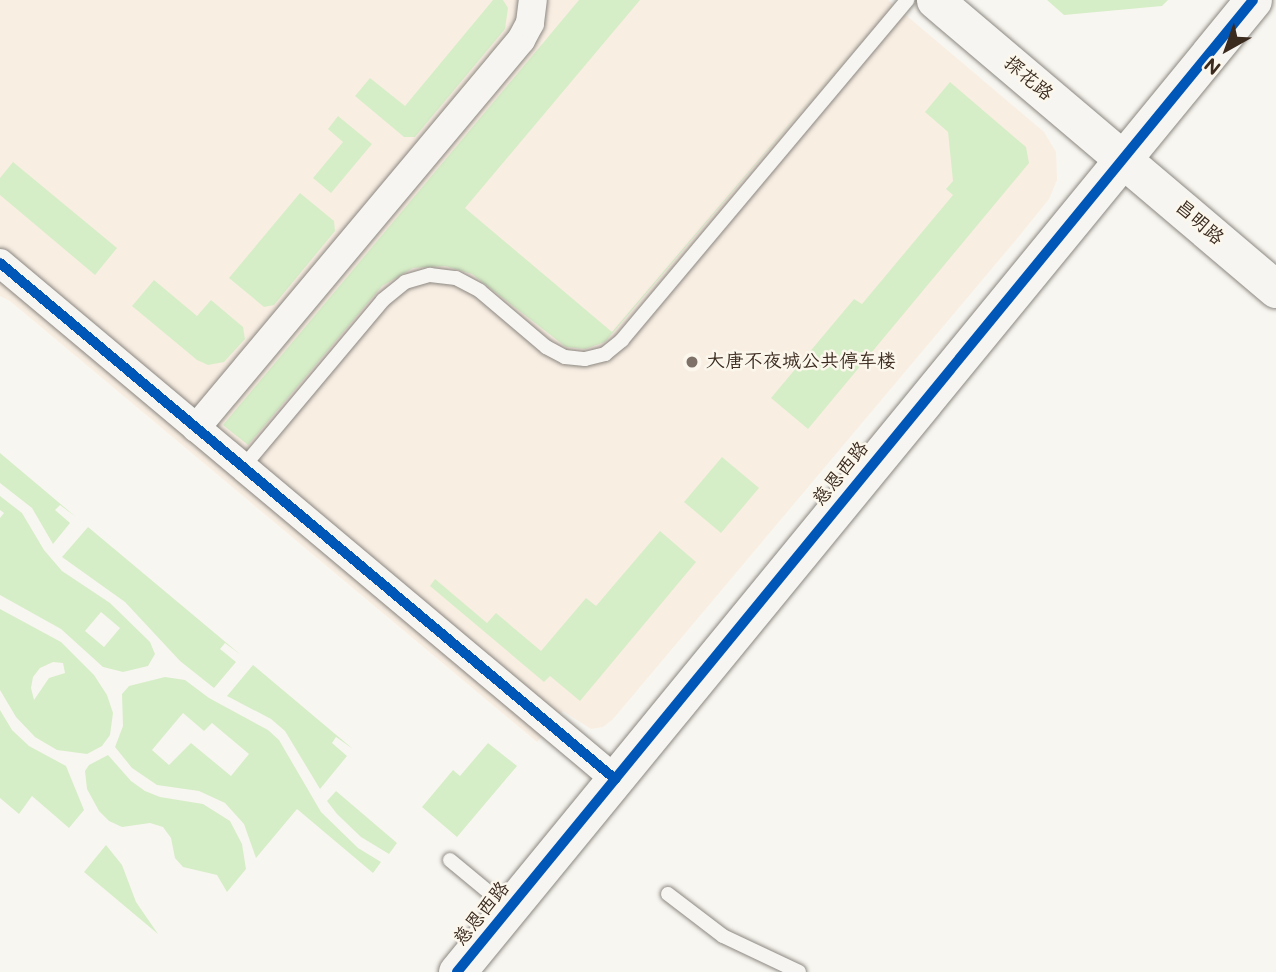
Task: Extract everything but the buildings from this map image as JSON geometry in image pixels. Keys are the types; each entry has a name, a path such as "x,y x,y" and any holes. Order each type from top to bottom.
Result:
{"street":[{"path":"196,428 521,40 530,23 533,0"},
{"name":"探花路","path":"935,0 1122,157"},
{"name":"慈恩西路","path":"457,972 1253,0"},
{"name":"昌明路","path":"1122,157 1276,289"},
{"path":"0,263 615,779"}],"lane":[{"path":"243,467 383,300 405,282 430,275 456,278 480,291 546,346 565,357 585,359 605,354 622,340 907,0"},
{"path":"450,860 509,909"},
{"path":"668,894 723,936 799,972"}],"shaded area":[{"path":"0,0 888,0 1044,132 1056,152 1057,180 1049,199 1020,235 613,719 603,727 591,729 563,711 537,742 10,301 0,296"}],"green space":[{"path":"493,0 503,0 508,8 505,29 415,137 404,137 355,96 370,78 405,106"},
{"path":"579,0 640,0 465,208 612,332 877,21 605,342 585,349 566,347 472,274 445,266 413,268 382,286 248,445 223,425"},
{"path":"1047,0 1168,0 1162,6 1064,15"},
{"path":"950,82 1026,147 1029,163 808,429 771,398 854,299 862,304 953,195 946,189 953,181 948,132 925,112"},
{"path":"338,116 372,144 331,193 313,178 343,142 328,129"},
{"path":"13,162 117,248 95,275 0,195 0,178"},
{"path":"300,193 334,221 335,231 274,305 264,307 229,278"},
{"path":"154,280 197,316 211,300 243,327 245,339 224,362 208,365 197,360 132,306"},
{"path":"0,453 76,517 60,505 55,510 70,523 53,544 32,508 0,483"},
{"path":"722,457 759,488 721,533 684,502"},
{"path":"0,496 22,513 44,550 62,571 110,603 150,642 155,654 148,666 123,672 103,667 61,629 0,595 0,518 4,513 0,510","holes":["101,612 120,628 104,647 85,631"]},
{"path":"88,527 241,655 225,643 220,649 236,662 214,688 180,661 125,602 62,557"},
{"path":"660,531 696,562 580,701 550,676 544,682 430,586 435,579 487,623 496,613 541,651 586,598 596,606"},
{"path":"0,609 61,642 94,675 107,695 113,713 110,735 102,746 87,754 57,750 35,737 16,717 0,690","holes":["53,662 63,663 65,673 49,678 34,700 31,688 33,677 40,668"]},
{"path":"253,665 353,749 336,737 332,743 347,756 320,789 285,731 271,719 227,696"},
{"path":"165,677 185,680 209,698 268,730 279,740 321,812 358,848 381,862 373,873 297,809 256,858 244,824 225,803 199,791 157,785 132,768 115,747 123,726 122,694 129,686","holes":["183,713 204,731 212,723 249,754 231,776 191,743 169,765 152,750"]},
{"path":"0,710 12,730 29,746 66,766 84,810 69,828 32,796 19,814 0,798"},
{"path":"488,743 517,766 457,837 422,807 453,770 460,776"},
{"path":"108,755 131,781 145,791 160,797 203,804 230,821 242,844 246,869 227,892 217,875 183,867 175,858 171,838 163,827 150,823 122,827 109,821 99,811 87,789 85,771 89,765"},
{"path":"336,791 397,843 389,854 361,837 337,814 327,801"},
{"path":"106,845 122,865 136,902 158,934 84,872"}],"cycle path":[{"path":"457,972 1253,0"},
{"path":"0,263 615,779"}],"place":[{"name":"大唐不夜城公共停车楼","path":"692,362"}]}
